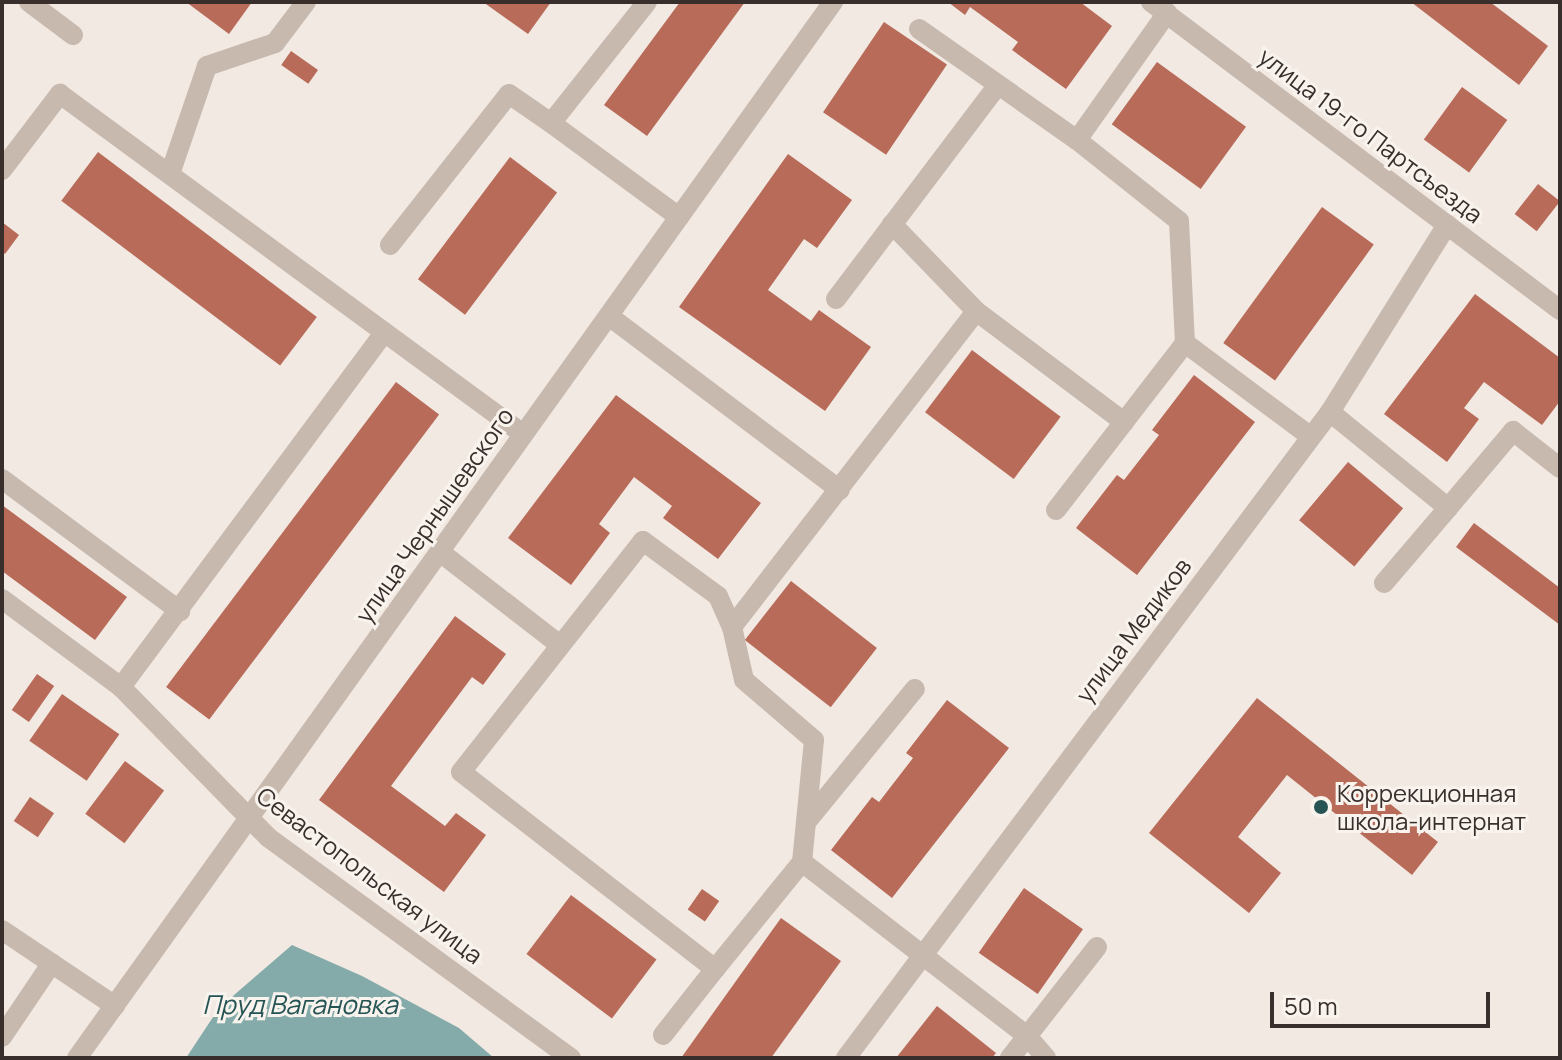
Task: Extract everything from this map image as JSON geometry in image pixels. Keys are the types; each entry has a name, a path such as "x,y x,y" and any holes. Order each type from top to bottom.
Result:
{"street":[{"path":"29,2 73,35"},
{"path":"170,174 207,66 275,43 306,2"},
{"name":"улица Чернышевского","path":"77,1058 833,2"},
{"path":"551,123 640,4"},
{"path":"1077,140 1159,8"},
{"name":"улица 19-го Партсъезда","path":"1159,8 1560,310"},
{"path":"919,29 1077,140 1179,221 1185,343 1056,510"},
{"path":"836,299 998,85"},
{"path":"2,170 60,94 523,434"},
{"path":"390,245 509,94 679,217"},
{"path":"892,224 976,311 1124,422"},
{"name":"улица Медиков","path":"846,1058 1330,412 1447,225"},
{"path":"732,627 976,311"},
{"path":"609,316 840,490"},
{"path":"121,687 385,332"},
{"path":"1185,343 1311,437"},
{"path":"1330,412 1448,508"},
{"path":"1384,583 1513,431 1560,468"},
{"path":"2,479 180,611"},
{"path":"663,1035 802,862 814,740 744,680 732,627 718,596 643,541 461,772 715,969"},
{"path":"440,552 560,645"},
{"name":"Севастопольская улица","path":"2,599 121,687 250,820 571,1058"},
{"path":"808,820 915,689"},
{"path":"802,862 1027,1036 1046,1058"},
{"path":"2,930 115,1006"},
{"path":"1010,1058 1097,947"},
{"path":"2,1037 52,963"}],"water":[{"name":"Пруд Вагановка","path":"292,945 362,976 459,1028 494,1058 186,1058 219,1008"}],"building":[{"path":"186,2 252,2 229,34"},
{"path":"483,2 551,2 528,34"},
{"path":"680,2 745,2 647,136 604,105"},
{"path":"948,2 1080,2 1112,26 1066,89 1012,50 1018,42 970,7 965,15"},
{"path":"1411,2 1490,2 1548,46 1519,85"},
{"path":"884,22 947,64 886,155 823,112"},
{"path":"291,51 318,70 308,84 281,65"},
{"path":"1157,62 1246,127 1201,189 1112,124"},
{"path":"1462,87 1507,120 1469,173 1424,140"},
{"path":"98,152 317,317 280,366 61,201"},
{"path":"788,154 852,200 817,248 804,239 768,290 811,321 819,310 871,347 825,411 679,307"},
{"path":"510,157 557,193 465,315 418,279"},
{"path":"1538,184 1560,201 1537,231 1515,214"},
{"path":"1322,207 1374,245 1275,381 1223,343"},
{"path":"2,222 19,235 5,254 2,251"},
{"path":"1475,294 1560,358 1560,401 1542,425 1484,382 1464,408 1479,419 1447,462 1384,414"},
{"path":"972,350 1061,417 1014,479 925,412"},
{"path":"1194,375 1255,422 1137,575 1076,528 1117,475 1124,480 1159,435 1152,430"},
{"path":"396,382 439,414 209,720 166,687"},
{"path":"616,395 761,503 718,559 663,518 672,506 634,477 599,524 610,533 571,585 508,538"},
{"path":"1348,462 1403,508 1354,567 1299,520"},
{"path":"2,505 127,597 95,640 2,571"},
{"path":"1474,523 1560,588 1560,625 1456,547"},
{"path":"791,581 877,648 831,707 745,640"},
{"path":"455,616 506,654 483,685 472,677 391,786 445,826 456,813 486,835 444,892 319,800"},
{"path":"37,674 54,686 29,722 12,710"},
{"path":"62,694 119,734 87,781 29,741"},
{"path":"1257,698 1438,842 1412,875 1287,775 1238,837 1281,873 1249,913 1149,833"},
{"path":"947,700 1009,748 892,898 831,850 872,797 879,802 913,758 906,753"},
{"path":"125,761 164,790 124,843 85,814"},
{"path":"30,797 54,813 38,837 14,821"},
{"path":"1024,888 1083,929 1038,994 979,953"},
{"path":"702,889 719,901 705,922 688,909"},
{"path":"571,895 656,959 612,1018 526,954"},
{"path":"781,918 841,961 771,1058 681,1058"},
{"path":"937,1006 996,1053 992,1058 896,1058"}],"place":[{"name":"Коррекционная школа-интернат","path":"1321,807"}]}
